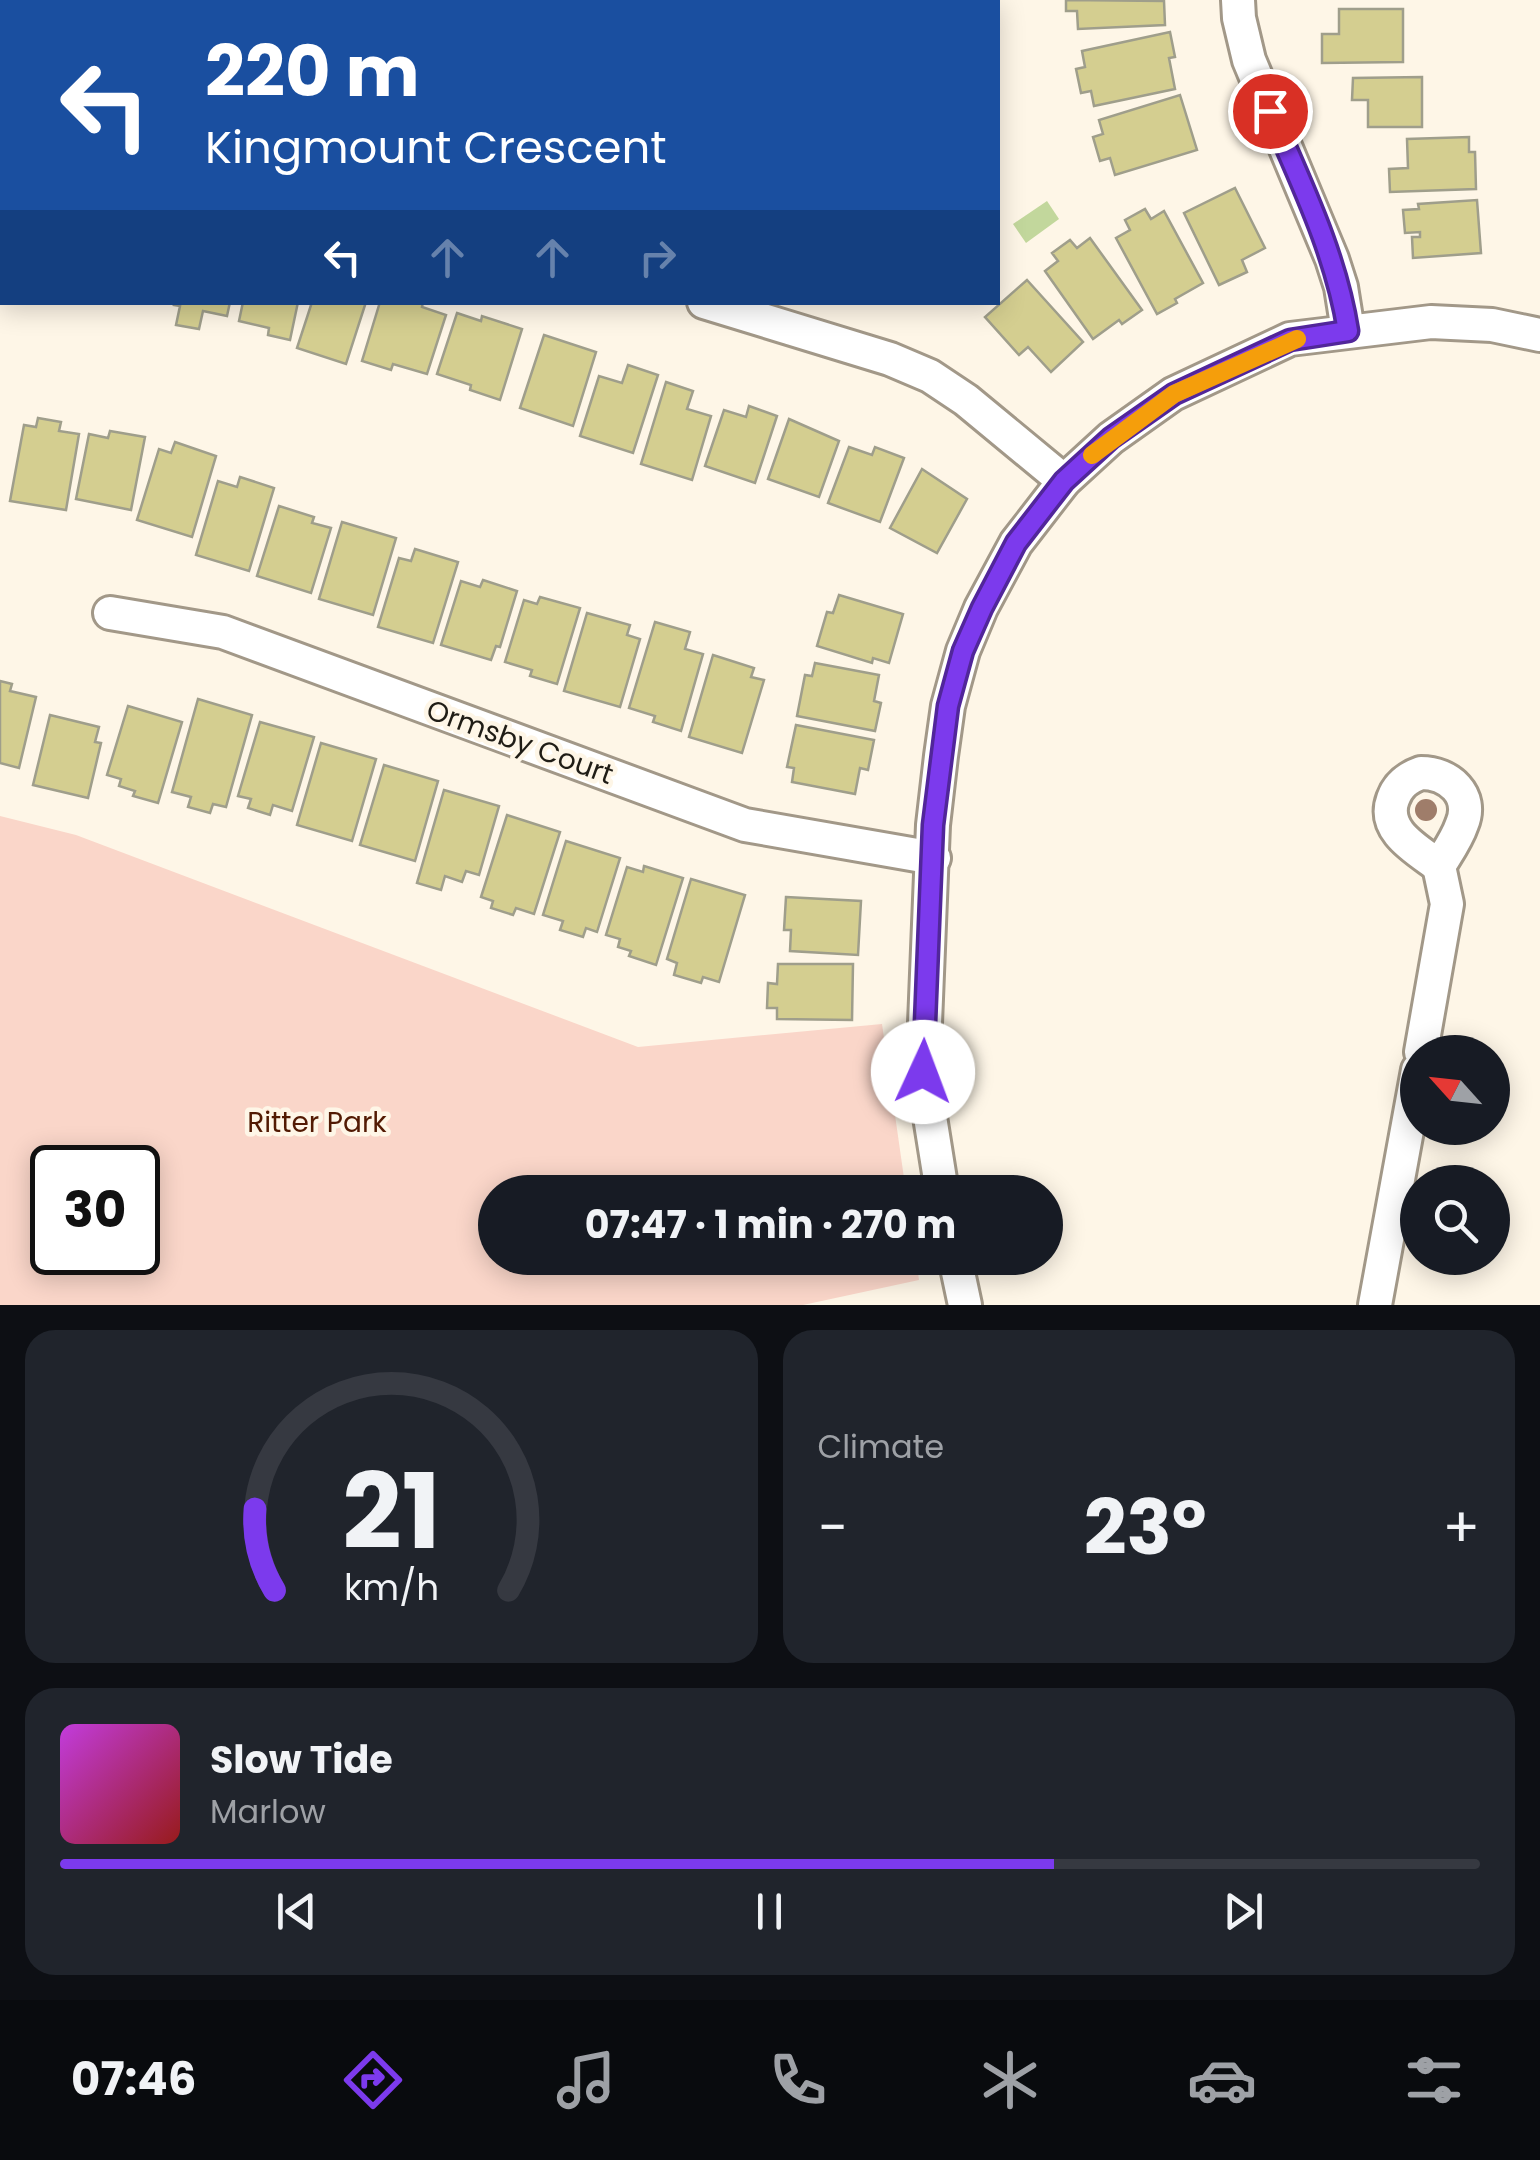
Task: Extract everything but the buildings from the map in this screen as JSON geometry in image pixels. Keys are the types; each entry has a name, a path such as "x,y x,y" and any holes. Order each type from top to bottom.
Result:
{"street":[{"path":"1238,0 1238,18 1250,60 1332,259 1348,331"},
{"path":"715,305 890,359 930,376 966,400 1064,481"},
{"path":"939,1175 923,1072 933,825 941,756 948,706 963,651 1016,543 1064,481 1111,438 1174,394 1290,340 1431,322 1492,326 1540,335"},
{"name":"Ormsby Court","path":"110,613 223,632 745,825 934,858"},
{"path":"1423,1035 1448,904 1439,866"},
{"path":"1375,1305 1404,1145"},
{"path":"958,1275 965,1305"}],"green space":[{"name":"Ritter Park","path":"0,816 76,835 638,1047 882,1024 904,1175 478,1175 478,1275 918,1275 919,1280 803,1305 0,1305"}],"shaded area":[{"path":"1047,201 1059,219 1026,243 1013,224"}],"slow traffic":[{"path":"1092,455 1174,394 1297,339"}],"route":[{"path":"923,1072 933,825 948,706 963,651 1016,543 1064,481 1111,438 1174,394 1290,340 1348,331 1332,259 1270,111"}]}
